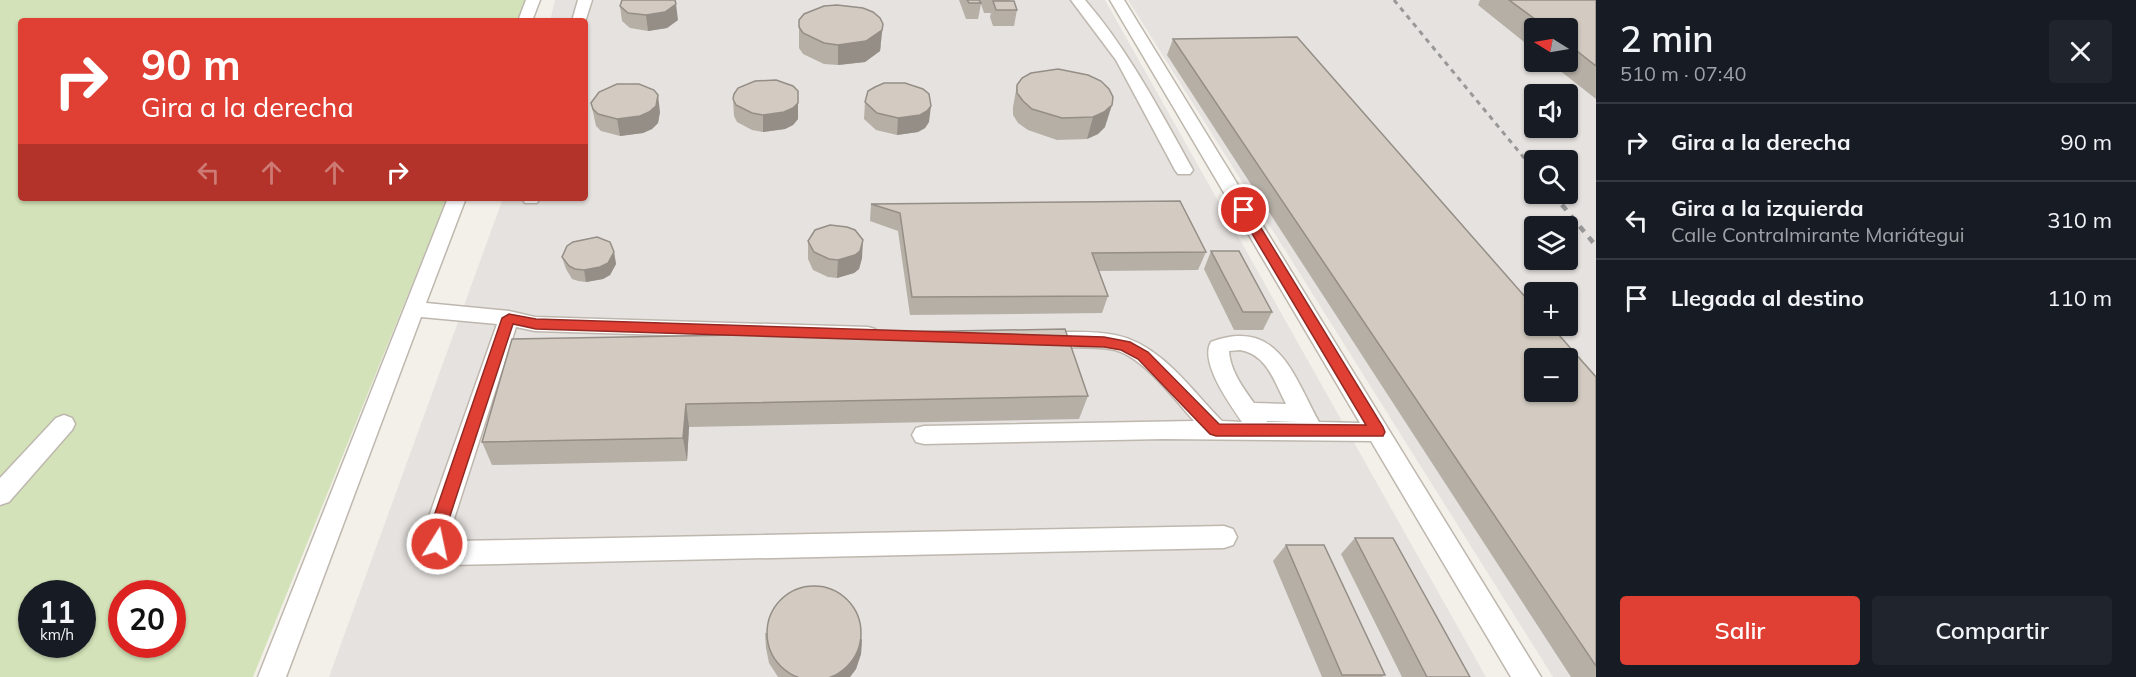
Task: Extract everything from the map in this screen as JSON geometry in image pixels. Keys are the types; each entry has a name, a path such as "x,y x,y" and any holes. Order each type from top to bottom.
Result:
{"street":[{"path":"526,18 533,0"},
{"path":"580,18 585,0"},
{"path":"1078,0 1098,22 1120,55 1184,170"},
{"path":"1117,0 1527,677"},
{"path":"272,677 456,201"},
{"path":"414,309 509,318 536,324 890,334"},
{"path":"509,318 439,525 437,544 449,553 1224,537"},
{"path":"1021,339 1125,345 1143,356 1216,430"},
{"path":"1254,421 1230,383 1217,354 1218,347 1227,343 1256,345 1267,350 1307,422"},
{"path":"924,435 1216,430 1254,421 1307,422 1377,432"},
{"path":"0,495 64,424"}],"shaded area":[{"path":"555,0 1105,0 1486,677 329,677 502,201 588,201 588,18 551,18"},
{"path":"1128,0 1596,0 1596,677 1553,677"}],"green space":[{"path":"0,0 526,0 518,18 18,18 18,201 446,201 253,677 0,677"}],"building":[{"path":"622,0 675,0 676,4 665,12 646,15 628,13 620,6"},
{"path":"967,0 979,0 981,3 969,3"},
{"path":"1509,0 1596,0 1596,66 1578,52 1578,18 1533,18"},
{"path":"993,1 1014,1 1017,10 996,10"},
{"path":"824,6 863,8 873,12 883,24 882,30 866,41 838,45 824,43 803,33 799,27 799,20 804,14"},
{"path":"1297,37 1524,296 1524,336 1560,336 1570,348 1524,348 1524,402 1578,402 1578,357 1596,377 1596,666 1173,39"},
{"path":"1058,69 1088,75 1101,81 1113,97 1112,105 1093,117 1062,118 1032,109 1017,93 1017,85 1022,78 1031,73"},
{"path":"776,80 793,86 798,91 798,103 793,108 784,112 763,115 752,113 736,105 733,99 738,88 755,81"},
{"path":"884,83 905,83 923,89 929,94 931,106 920,115 898,118 877,113 865,102 868,91"},
{"path":"617,84 639,84 654,90 658,95 656,106 640,116 617,119 598,114 591,103 599,92"},
{"path":"1180,201 1206,252 1092,253 1108,296 912,297 900,213 871,204"},
{"path":"830,225 855,230 863,240 860,251 855,255 838,260 829,259 814,252 808,241 815,230"},
{"path":"597,237 610,242 614,252 608,263 584,270 575,269 569,266 562,257 567,246 573,242"},
{"path":"1211,251 1239,251 1272,312 1243,312"},
{"path":"1065,329 1088,396 686,404 683,438 482,442 512,339"},
{"path":"1355,538 1393,538 1470,677 1427,677"},
{"path":"1286,545 1324,545 1385,675 1342,675"},
{"path":"814,586 832,589 853,607 860,624 858,651 847,666 832,677 796,677 781,666 770,651 767,633 770,615 781,600 796,589"}],"railway":[{"path":"1394,0 1524,158"},
{"path":"1561,204 1596,246"}],"route":[{"path":"437,544 439,525 509,318 536,324 783,330 1104,342 1125,345 1143,356 1216,430 1377,432 1244,210"}]}
